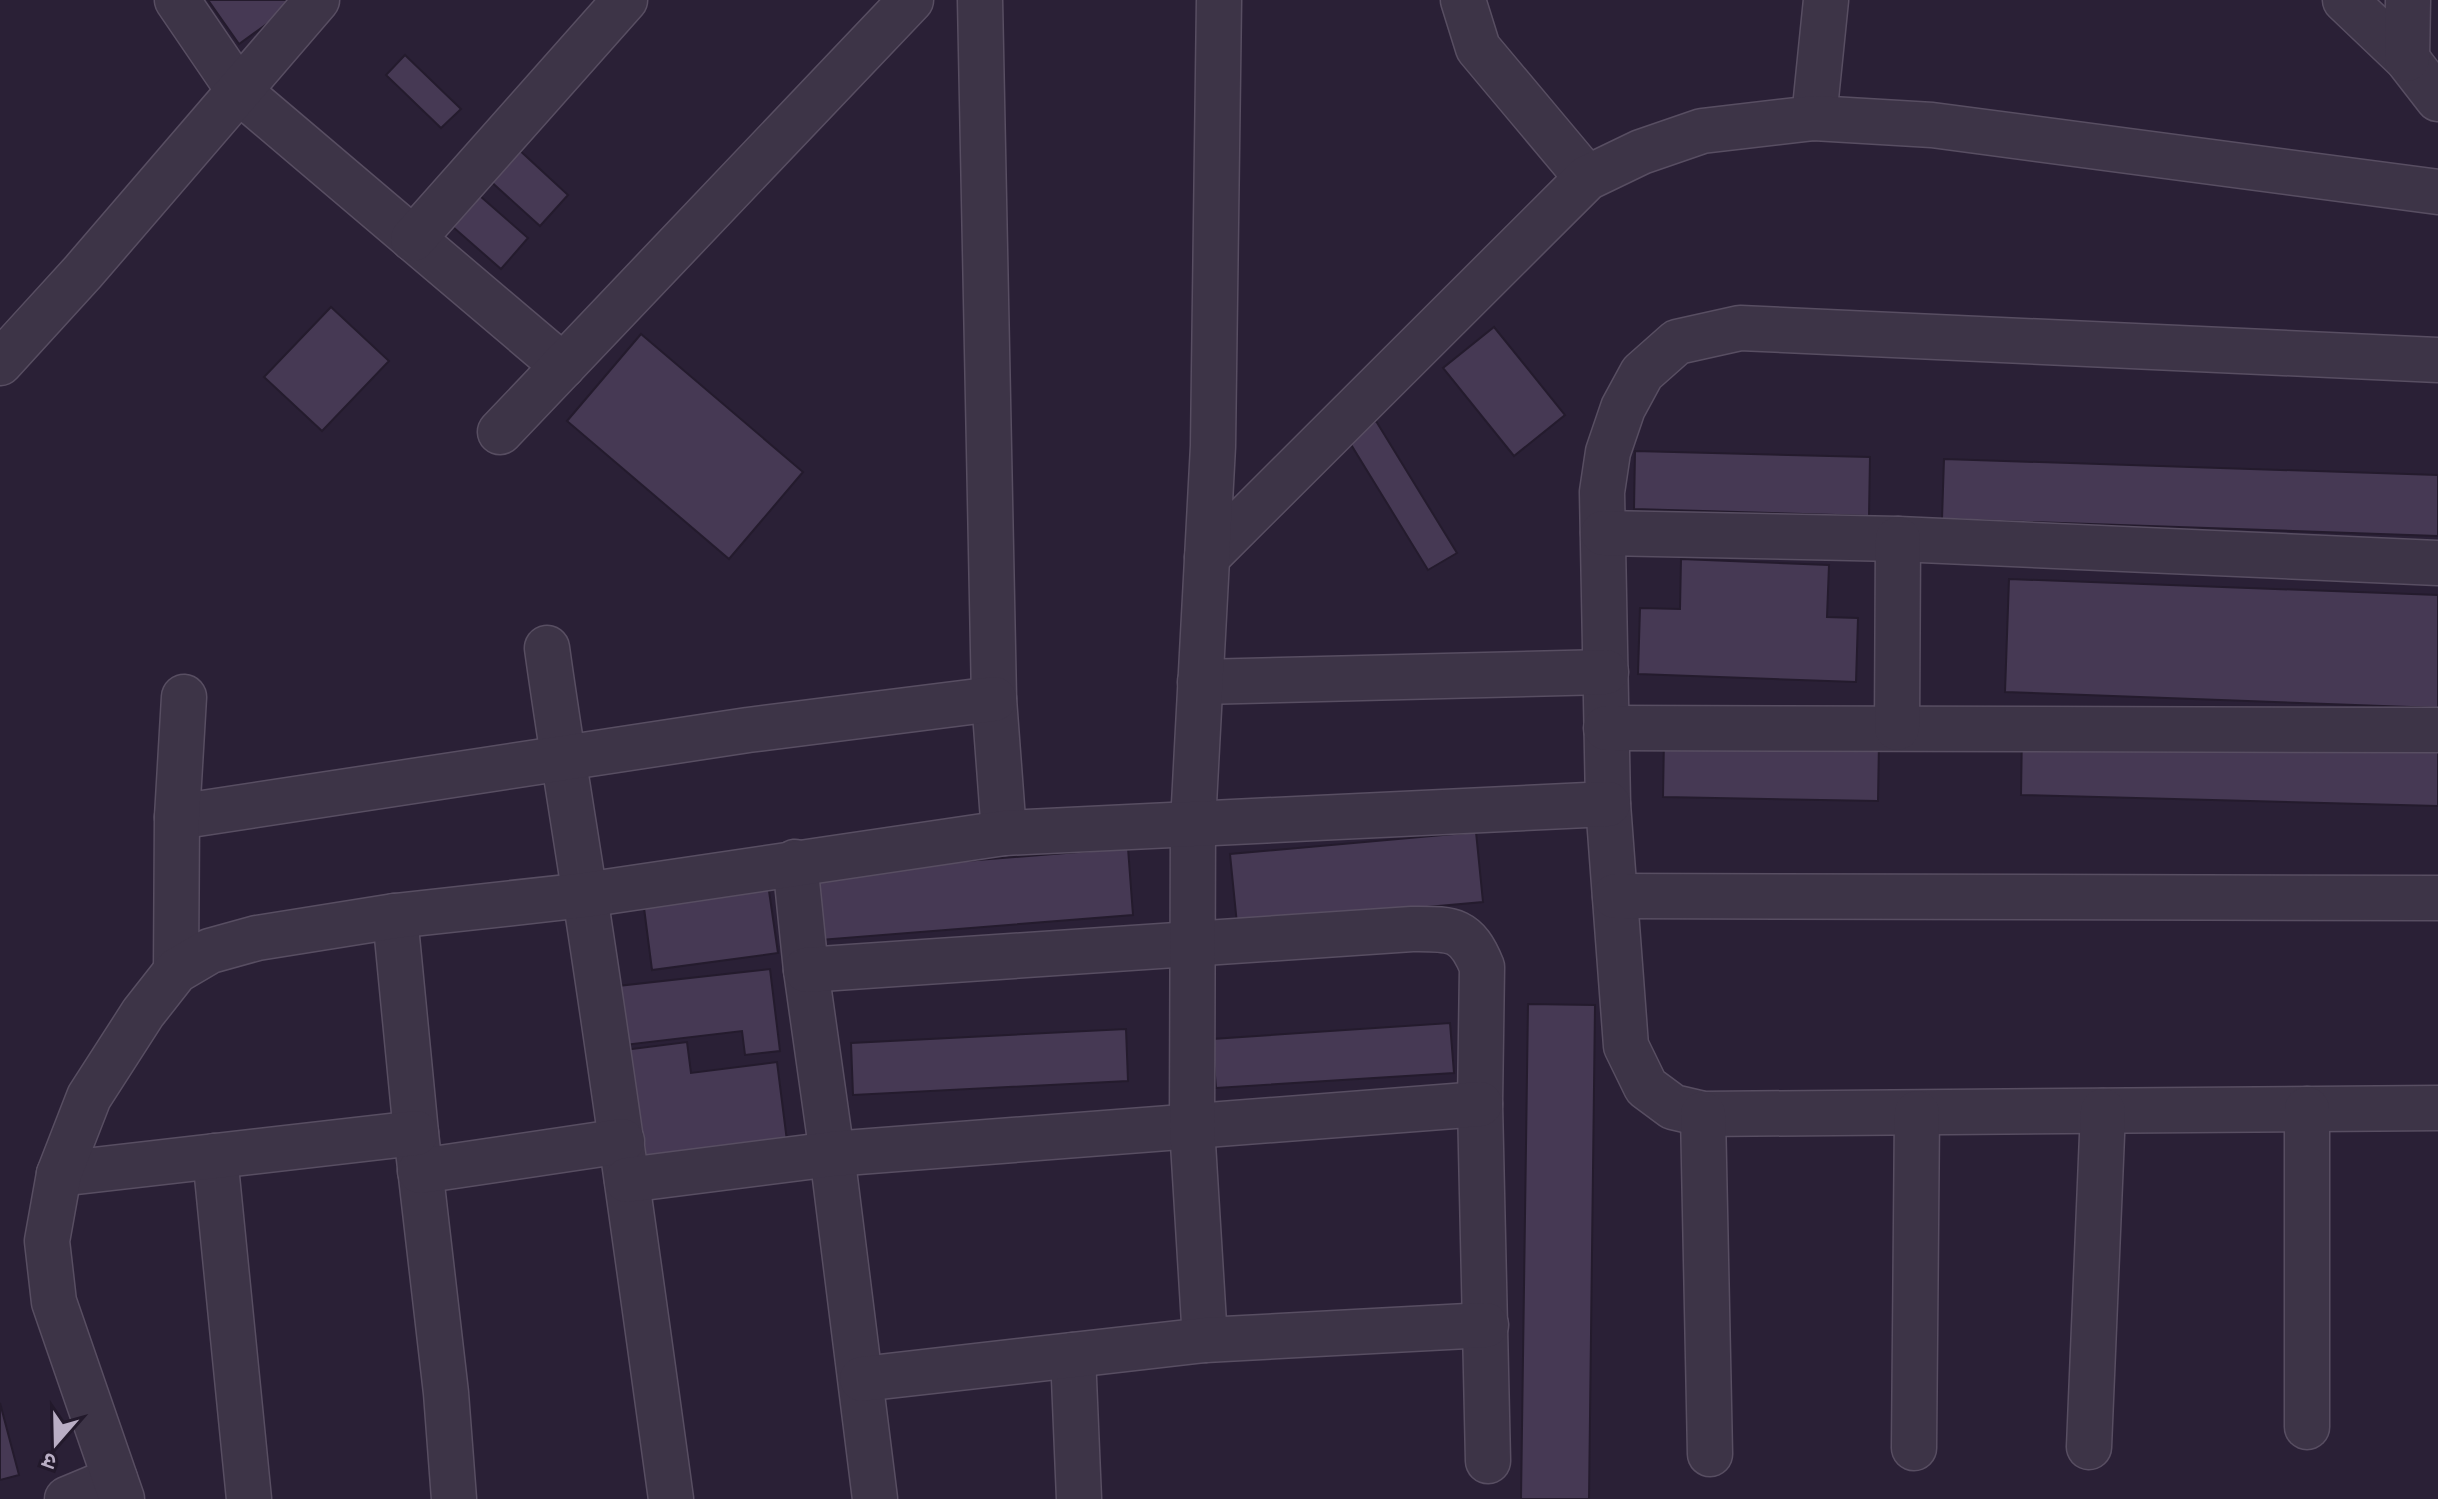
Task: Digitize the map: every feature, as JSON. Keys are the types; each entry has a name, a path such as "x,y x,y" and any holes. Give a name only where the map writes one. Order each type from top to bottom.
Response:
{"street":[{"path":"177,0 239,91 563,366"},
{"path":"0,363 83,272 317,0"},
{"path":"413,239 625,0"},
{"path":"500,432 911,0"},
{"path":"980,0 994,699 1004,833"},
{"path":"1205,1340 1192,1127 1193,823 1213,446 1219,0"},
{"path":"1463,0 1478,48 1587,178"},
{"path":"1814,118 1826,0"},
{"path":"2345,0 2407,59 2438,99"},
{"path":"2407,59 2408,0"},
{"path":"1207,557 1587,178 1641,152 1702,131 1814,118 1932,125 2438,192"},
{"path":"2438,360 1740,328 1677,342 1642,373 1623,408 1608,452 1602,492 1608,804 1626,1046 1646,1087 1673,1107 1703,1114 2438,1108"},
{"path":"1603,533 1898,539 2438,563"},
{"path":"1897,728 1898,539"},
{"path":"547,648 671,1499"},
{"path":"1200,682 1606,672"},
{"path":"176,971 177,817 184,697"},
{"path":"177,817 748,730 994,699"},
{"path":"1606,728 2438,730"},
{"path":"67,1499 118,1489 54,1302 47,1241 59,1174 89,1097 143,1013 176,971 210,951 257,938 395,916 585,895 1004,833 1608,804"},
{"path":"795,862 806,970 862,1379 875,1499"},
{"path":"1615,896 2438,898"},
{"path":"395,916 446,1393 454,1499"},
{"path":"806,970 1412,929 1450,929 1473,946 1482,967 1480,1104 1488,1461"},
{"path":"59,1174 215,1156 418,1152 624,1160 832,1154 1480,1104"},
{"path":"2307,1109 2307,1427"},
{"path":"2089,1447 2103,1111"},
{"path":"1914,1448 1917,1113"},
{"path":"1703,1114 1710,1454"},
{"path":"215,1156 249,1499"},
{"path":"862,1379 1205,1340 1486,1325"},
{"path":"1073,1355 1079,1499"}],"building":[{"path":"208,0 299,0 299,1 239,44"},
{"path":"405,55 461,109 441,128 386,75"},
{"path":"516,147 568,195 540,226 487,178"},
{"path":"480,196 528,238 501,269 453,227"},
{"path":"331,307 389,361 322,431 264,377"},
{"path":"1494,327 1565,415 1514,456 1443,368"},
{"path":"641,334 803,472 729,559 567,421"},
{"path":"1376,421 1457,553 1428,570 1347,438"},
{"path":"1635,451 1870,457 1869,516 1634,509"},
{"path":"1944,459 2438,475 2438,536 1942,519"},
{"path":"1681,559 1829,565 1827,617 1858,618 1856,682 1638,674 1640,608 1680,609"},
{"path":"2009,579 2438,595 2438,708 2005,692"},
{"path":"2022,730 2438,741 2438,806 2021,795"},
{"path":"1664,737 1879,741 1878,801 1663,797"},
{"path":"1476,832 1483,902 1237,924 1230,854"},
{"path":"1128,848 1133,915 820,940 814,873"},
{"path":"768,884 778,953 652,970 643,900"},
{"path":"770,969 780,1051 745,1055 742,1031 616,1046 609,987"},
{"path":"1528,1004 1595,1005 1589,1499 1521,1499"},
{"path":"1450,1023 1454,1073 1216,1088 1212,1039"},
{"path":"1126,1029 1128,1081 853,1095 851,1043"},
{"path":"687,1042 691,1073 777,1062 787,1141 630,1161 616,1051"},
{"path":"0,1403 19,1475 0,1480"}]}
